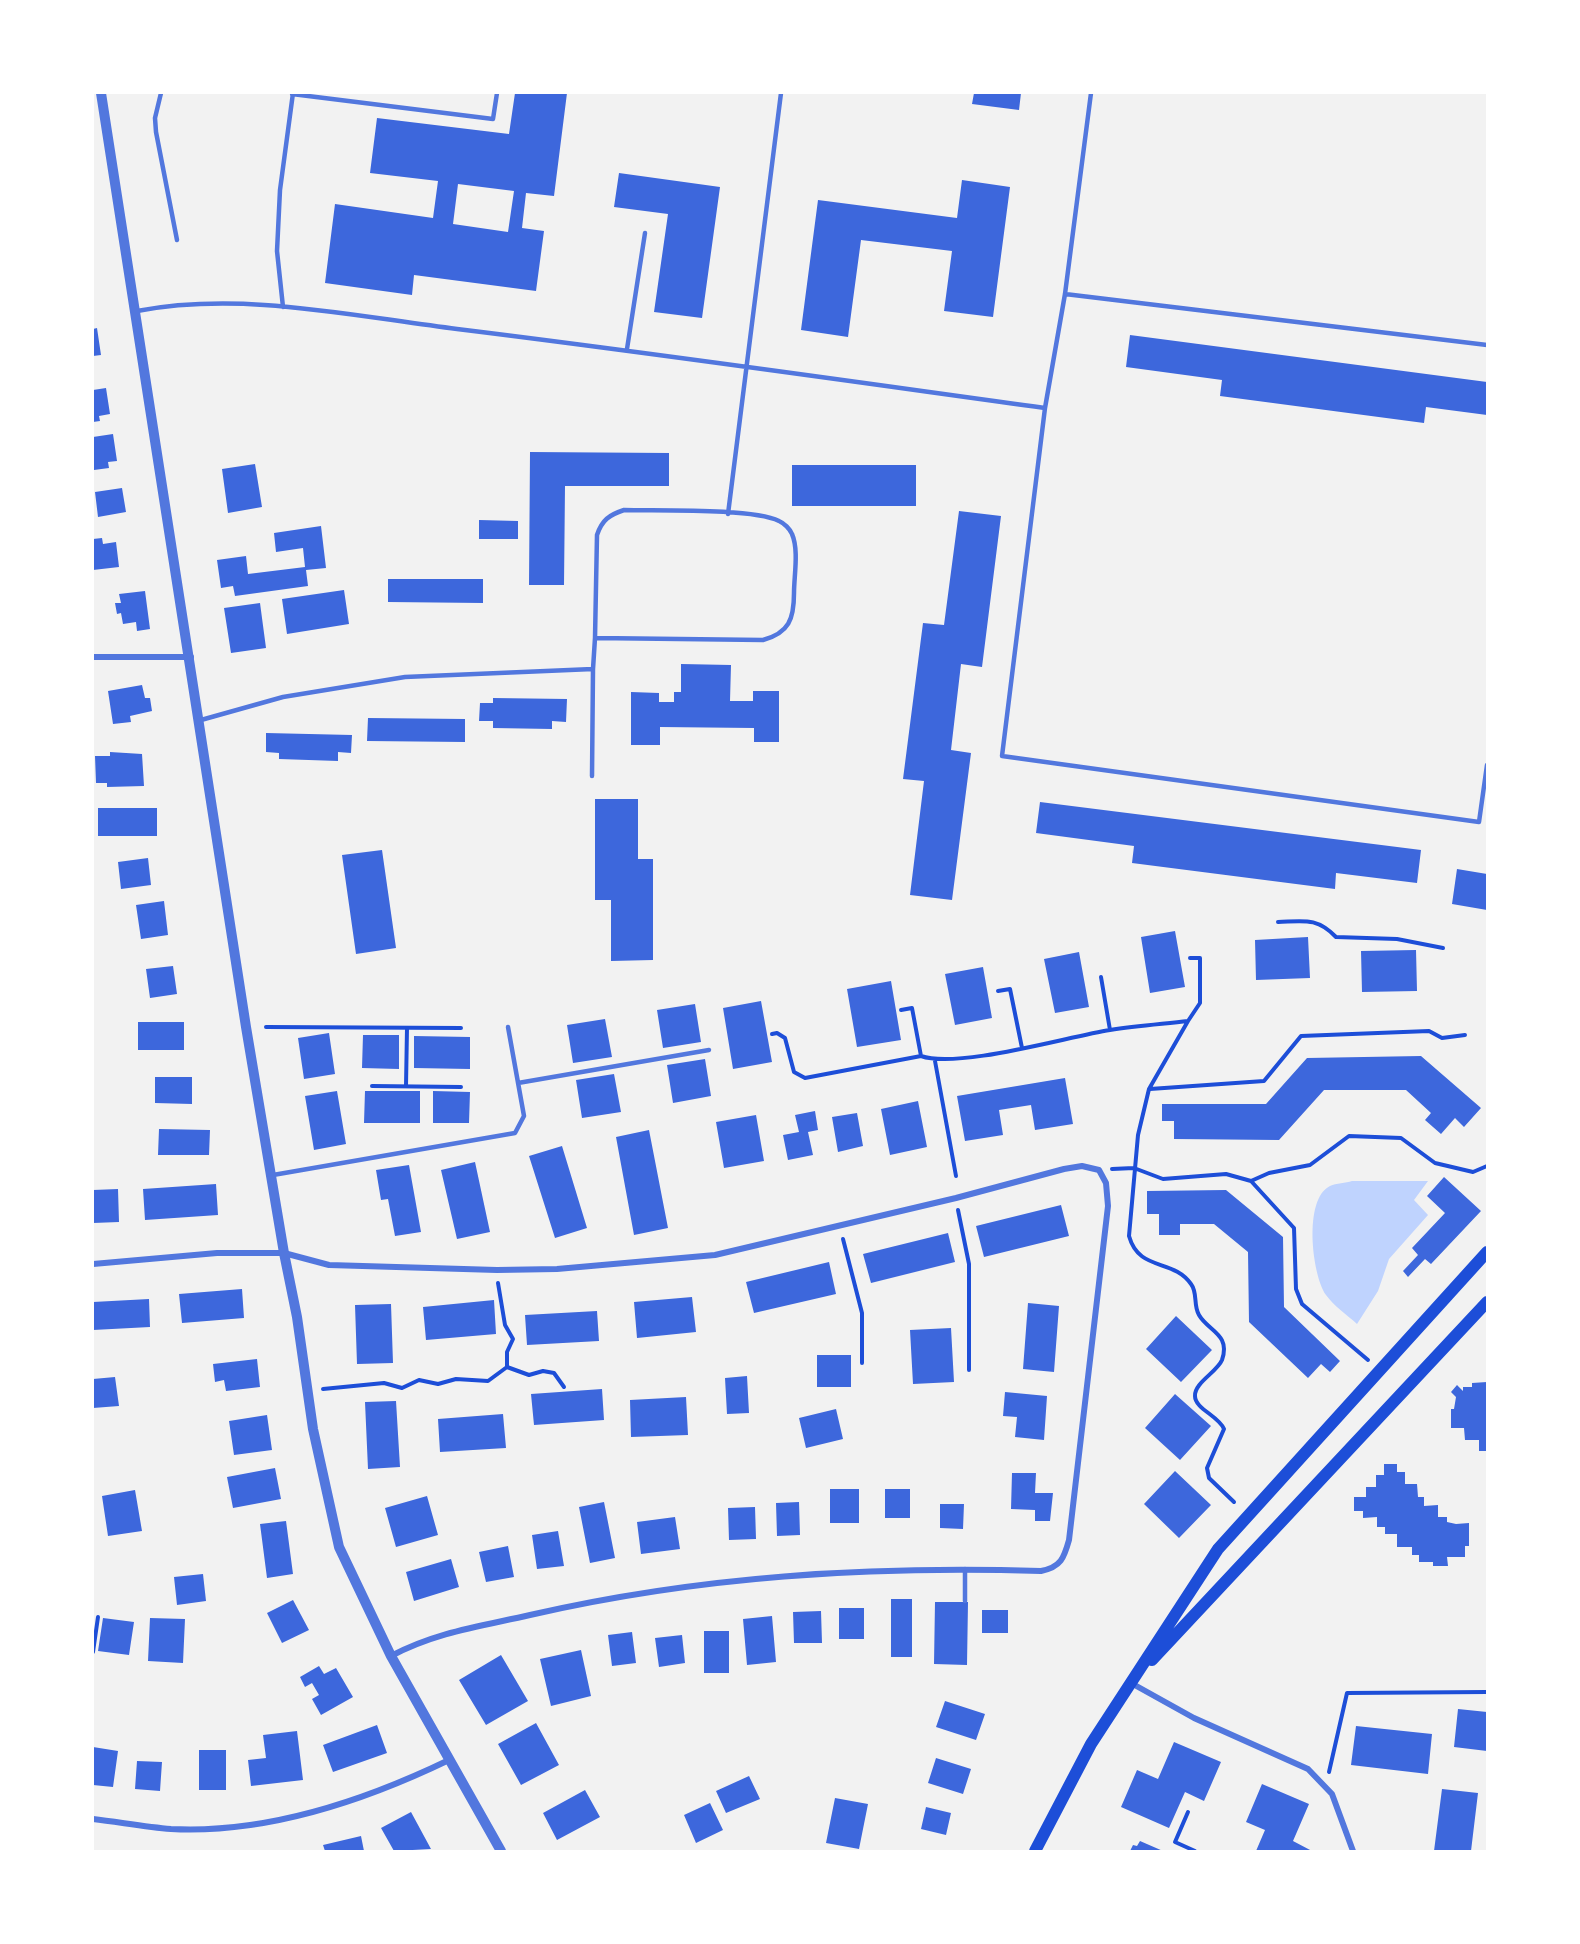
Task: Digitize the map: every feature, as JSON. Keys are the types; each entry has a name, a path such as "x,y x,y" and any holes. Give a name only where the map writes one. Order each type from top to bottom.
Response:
{"main road":[{"path":"1035,1851 1091,1744 1218,1549 1487,1252"},
{"path":"1131,1683 1487,1302"}],"street":[{"path":"102,93 201,720 246,1027 297,1317 318,1455 339,1548 391,1656 501,1851"},
{"path":"93,657 191,657"},
{"path":"93,1264 217,1254 284,1253 329,1265 497,1270 557,1269 715,1255 1082,1166 1099,1170 1106,1183 1108,1206 1069,1540 1060,1563 1053,1568 815,1573 725,1580 648,1592 446,1632 424,1639 391,1656"},
{"path":"1131,1683 1194,1718 1308,1770 1332,1794 1353,1851"},
{"path":"93,1819 172,1829 244,1825 318,1811 380,1791 449,1760"}],"lane":[{"path":"161,93 155,118 156,132 177,240"},
{"path":"283,307 277,241 280,190 292,94 493,119 496,93"},
{"path":"728,514 781,93"},
{"path":"1091,93 1065,294 1045,408 1002,756 1479,822 1487,765"},
{"path":"627,350 645,233"},
{"path":"1065,294 1487,345"},
{"path":"137,311 189,303 283,307 627,350 1045,408"},
{"path":"592,777 597,535 601,523 611,514 624,510 728,514 767,517 782,522 791,533 795,546 794,612 789,626 777,636 763,640 596,638"},
{"path":"201,720 284,697 384,680 593,669"},
{"path":"273,1175 515,1133 524,1116 508,1026"},
{"path":"518,1083 709,1050"},
{"path":"965,1569 965,1601"}],"path":[{"path":"1278,922 1313,921 1324,925 1336,937 1397,939 1443,948"},
{"path":"1190,958 1200,958 1200,1004 1149,1089 1138,1135 1129,1236 1132,1248 1141,1258 1175,1271 1192,1285 1200,1318 1215,1329 1221,1338 1224,1347 1219,1366 1196,1390 1195,1396 1197,1403 1221,1421 1224,1429 1207,1468 1209,1478 1234,1502"},
{"path":"1101,977 1110,1030"},
{"path":"998,991 1010,989 1022,1048"},
{"path":"901,1010 912,1008 921,1056"},
{"path":"772,1034 777,1033 786,1038 794,1072 805,1078 921,1056 935,1060 1022,1048 1110,1030 1188,1021"},
{"path":"266,1027 461,1028"},
{"path":"406,1086 407,1028"},
{"path":"1149,1089 1264,1081 1300,1036 1429,1031 1442,1038 1465,1035"},
{"path":"935,1060 956,1176"},
{"path":"372,1086 461,1087"},
{"path":"1251,1181 1269,1173 1311,1165 1349,1136 1401,1138 1435,1163 1473,1172 1487,1166"},
{"path":"1134,1168 1163,1179 1226,1174 1251,1181 1294,1228 1296,1289 1302,1304 1380,1371"},
{"path":"956,1198 969,1264 969,1370"},
{"path":"840,1226 862,1313 862,1363"},
{"path":"497,1270 501,1310 505,1325 513,1339 507,1352 507,1367"},
{"path":"307,1390 384,1383 402,1388 419,1380 438,1384 456,1379 488,1381 507,1367"},
{"path":"507,1367 529,1375 543,1371 554,1373 564,1387"},
{"path":"93,1652 98,1617"},
{"path":"1329,1772 1347,1693 1487,1692"},
{"path":"1188,1812 1175,1842 1194,1851"}],"water":[{"path":"1352,1181 1428,1181 1414,1200 1428,1215 1389,1259 1378,1291 1357,1324 1326,1295 1317,1271 1313,1238 1316,1206 1322,1194 1330,1186"}],"building":[{"path":"515,93 567,93 554,196 526,193 522,228 544,231 536,291 414,275 412,295 325,283 335,204 433,218 438,181 370,173 377,118 509,134","holes":["458,184 514,191 508,232 453,224"]},
{"path":"974,93 1021,93 1019,110 972,104"},
{"path":"619,173 720,187 702,318 654,312 668,214 614,207"},
{"path":"962,180 1010,187 993,317 944,311 952,251 861,240 848,337 801,330 818,200 957,218"},
{"path":"97,328 101,355 93,356 93,329"},
{"path":"1130,335 1487,382 1487,415 1426,407 1424,423 1220,396 1222,380 1126,367"},
{"path":"106,388 110,414 99,416 100,421 93,422 93,390"},
{"path":"113,434 117,461 108,462 109,468 94,470 93,437"},
{"path":"530,452 669,453 669,486 565,486 564,585 529,585"},
{"path":"255,464 262,507 228,513 222,469"},
{"path":"792,465 916,465 916,506 792,506"},
{"path":"122,488 126,512 98,517 95,492"},
{"path":"959,511 1001,516 982,667 961,664 951,750 971,753 952,900 910,895 924,781 903,779 923,623 944,625"},
{"path":"479,520 518,521 518,539 479,539"},
{"path":"321,526 326,568 306,570 308,586 235,596 233,586 221,588 217,560 246,556 248,574 305,567 303,548 276,552 274,533"},
{"path":"102,538 103,544 116,542 119,567 93,570 93,539"},
{"path":"388,579 483,579 483,603 388,602"},
{"path":"344,590 349,624 287,634 282,599"},
{"path":"145,591 150,629 137,631 136,622 123,624 121,613 117,614 115,603 121,603 119,594"},
{"path":"260,603 266,648 231,653 224,608"},
{"path":"681,664 731,665 730,701 753,701 753,691 779,691 779,742 754,742 754,728 660,727 660,745 631,745 631,692 659,693 659,702 674,702 674,692 681,692"},
{"path":"142,685 145,698 150,698 152,711 130,716 131,722 113,724 108,691"},
{"path":"493,698 567,699 566,722 552,721 552,729 493,728 493,721 479,721 480,703 493,703"},
{"path":"368,718 465,719 465,742 367,741"},
{"path":"266,733 352,735 351,753 338,752 338,761 279,759 279,753 266,752"},
{"path":"110,752 142,754 144,786 107,787 107,783 96,783 95,756 110,756"},
{"path":"595,799 638,799 638,859 653,859 653,960 611,961 611,900 595,900"},
{"path":"1040,802 1421,850 1417,883 1336,873 1335,889 1132,863 1134,846 1036,833"},
{"path":"98,808 157,808 157,836 98,836"},
{"path":"382,850 396,948 356,954 342,855"},
{"path":"148,858 151,885 121,889 118,862"},
{"path":"1457,869 1487,874 1487,910 1452,904"},
{"path":"164,901 168,935 141,939 136,905"},
{"path":"1175,931 1185,987 1150,993 1141,937"},
{"path":"1308,937 1310,978 1256,980 1255,940"},
{"path":"1416,950 1417,991 1362,992 1361,951"},
{"path":"1079,952 1089,1007 1055,1013 1044,959"},
{"path":"173,966 177,994 150,998 146,969"},
{"path":"983,967 992,1018 955,1025 945,974"},
{"path":"891,981 901,1040 857,1047 847,989"},
{"path":"761,1001 772,1062 733,1069 723,1008"},
{"path":"695,1004 701,1042 663,1048 657,1010"},
{"path":"605,1019 612,1057 573,1063 567,1025"},
{"path":"138,1022 184,1022 184,1050 138,1050"},
{"path":"329,1033 335,1074 304,1079 298,1038"},
{"path":"363,1035 399,1035 399,1069 362,1068"},
{"path":"414,1036 470,1037 470,1069 414,1068"},
{"path":"1421,1056 1481,1108 1464,1127 1455,1118 1441,1134 1425,1120 1431,1113 1406,1090 1324,1090 1279,1140 1174,1139 1174,1121 1162,1121 1162,1104 1266,1104 1307,1058"},
{"path":"705,1059 711,1096 673,1103 667,1065"},
{"path":"614,1074 621,1112 582,1118 576,1080"},
{"path":"155,1077 192,1077 192,1104 155,1103"},
{"path":"1065,1078 1073,1124 1035,1130 1031,1105 999,1110 1003,1135 965,1141 957,1096"},
{"path":"337,1091 346,1144 314,1150 305,1096"},
{"path":"365,1091 420,1091 420,1123 364,1123"},
{"path":"433,1091 470,1092 469,1123 433,1123"},
{"path":"918,1101 927,1147 890,1155 881,1109"},
{"path":"815,1111 818,1130 808,1132 813,1155 788,1160 783,1135 799,1132 795,1115"},
{"path":"857,1113 863,1146 838,1152 832,1117"},
{"path":"756,1115 764,1161 724,1168 716,1122"},
{"path":"159,1129 210,1130 209,1155 158,1155"},
{"path":"649,1130 668,1228 634,1235 616,1137"},
{"path":"562,1146 587,1228 555,1238 529,1156"},
{"path":"475,1162 490,1232 457,1239 441,1170"},
{"path":"409,1165 421,1232 395,1236 388,1199 381,1200 376,1170"},
{"path":"1444,1177 1481,1211 1431,1264 1425,1259 1408,1277 1403,1271 1418,1255 1412,1248 1445,1213 1427,1196"},
{"path":"216,1184 218,1215 145,1220 143,1189"},
{"path":"118,1189 119,1222 93,1223 93,1190"},
{"path":"1226,1190 1283,1237 1284,1307 1340,1361 1330,1372 1321,1364 1308,1378 1249,1322 1248,1252 1214,1224 1180,1224 1180,1235 1159,1235 1159,1214 1147,1214 1147,1191"},
{"path":"1061,1205 1069,1236 984,1257 976,1226"},
{"path":"948,1233 955,1262 871,1283 863,1254"},
{"path":"829,1262 836,1294 754,1313 746,1282"},
{"path":"242,1289 244,1318 182,1323 179,1294"},
{"path":"692,1297 696,1332 637,1338 634,1302"},
{"path":"149,1299 150,1327 93,1330 93,1302"},
{"path":"494,1300 496,1334 426,1340 423,1307"},
{"path":"1028,1303 1059,1306 1054,1372 1023,1369"},
{"path":"391,1304 393,1363 357,1364 355,1305"},
{"path":"597,1311 599,1341 527,1345 525,1315"},
{"path":"1176,1316 1212,1350 1181,1382 1146,1349"},
{"path":"951,1328 954,1382 913,1384 910,1330"},
{"path":"817,1355 851,1355 851,1387 817,1387"},
{"path":"257,1359 260,1387 226,1391 224,1380 215,1382 213,1364"},
{"path":"747,1376 749,1413 727,1414 725,1378"},
{"path":"115,1377 119,1406 93,1408 93,1379"},
{"path":"1487,1382 1487,1451 1479,1451 1479,1440 1465,1440 1464,1428 1451,1428 1451,1409 1454,1409 1456,1397 1451,1392 1457,1385 1463,1391 1463,1387 1472,1387 1472,1383"},
{"path":"602,1389 604,1420 534,1425 531,1394"},
{"path":"1005,1392 1047,1396 1044,1440 1015,1437 1017,1417 1003,1416"},
{"path":"1175,1394 1211,1426 1180,1460 1145,1428"},
{"path":"686,1397 688,1435 631,1437 630,1400"},
{"path":"396,1401 400,1467 368,1469 365,1402"},
{"path":"836,1409 843,1439 806,1448 799,1418"},
{"path":"503,1414 506,1448 440,1452 438,1419"},
{"path":"267,1415 272,1450 234,1455 229,1421"},
{"path":"1384,1464 1397,1464 1397,1472 1405,1472 1405,1484 1417,1484 1418,1497 1424,1497 1424,1506 1438,1505 1438,1517 1447,1517 1447,1522 1456,1524 1469,1523 1469,1546 1465,1546 1465,1557 1447,1557 1448,1566 1433,1566 1433,1562 1419,1562 1419,1555 1412,1555 1412,1547 1397,1547 1397,1534 1385,1534 1385,1527 1377,1527 1377,1517 1363,1518 1363,1511 1354,1511 1354,1497 1366,1497 1366,1487 1376,1487 1376,1475 1384,1475"},
{"path":"275,1468 281,1499 233,1508 227,1477"},
{"path":"1175,1471 1211,1505 1179,1538 1144,1504"},
{"path":"1012,1473 1036,1473 1035,1493 1053,1493 1050,1521 1035,1521 1035,1510 1011,1509"},
{"path":"830,1489 859,1489 859,1523 830,1523"},
{"path":"885,1489 910,1489 910,1518 885,1518"},
{"path":"135,1490 142,1531 108,1536 102,1496"},
{"path":"427,1496 438,1535 396,1547 385,1508"},
{"path":"604,1502 615,1558 590,1563 579,1507"},
{"path":"799,1502 800,1535 777,1536 776,1503"},
{"path":"940,1504 964,1504 963,1529 940,1528"},
{"path":"755,1507 756,1539 729,1540 728,1508"},
{"path":"675,1517 680,1549 641,1554 637,1522"},
{"path":"286,1521 293,1574 267,1578 260,1524"},
{"path":"558,1531 564,1566 537,1569 532,1535"},
{"path":"508,1546 514,1577 486,1582 479,1552"},
{"path":"451,1559 459,1587 414,1601 406,1572"},
{"path":"203,1574 206,1601 177,1605 174,1577"},
{"path":"891,1599 912,1599 912,1657 891,1657"},
{"path":"293,1600 309,1630 282,1643 267,1613"},
{"path":"935,1602 968,1602 967,1665 934,1664"},
{"path":"839,1608 864,1608 864,1639 839,1639"},
{"path":"982,1610 1008,1610 1008,1633 982,1633"},
{"path":"821,1611 822,1643 794,1643 793,1612"},
{"path":"772,1616 776,1662 747,1665 743,1619"},
{"path":"103,1618 134,1622 129,1655 98,1651"},
{"path":"150,1618 185,1619 183,1663 148,1661"},
{"path":"704,1631 729,1631 729,1673 704,1673"},
{"path":"632,1632 636,1663 612,1666 608,1635"},
{"path":"682,1635 685,1663 659,1667 655,1638"},
{"path":"581,1650 591,1696 551,1706 540,1659"},
{"path":"501,1655 528,1701 486,1725 459,1680"},
{"path":"319,1666 324,1674 336,1668 353,1697 321,1715 312,1699 319,1695 312,1683 305,1687 300,1677"},
{"path":"945,1701 985,1714 976,1740 936,1727"},
{"path":"1458,1709 1487,1712 1487,1751 1454,1747"},
{"path":"536,1723 559,1765 521,1785 498,1744"},
{"path":"377,1725 387,1753 333,1772 323,1745"},
{"path":"1356,1726 1432,1734 1428,1774 1351,1765"},
{"path":"297,1731 303,1780 251,1786 248,1760 266,1758 263,1735"},
{"path":"1174,1742 1221,1762 1204,1801 1185,1792 1169,1828 1121,1807 1137,1770 1158,1779"},
{"path":"93,1747 118,1751 113,1787 93,1785"},
{"path":"199,1750 226,1750 226,1790 199,1790"},
{"path":"936,1758 971,1769 963,1794 928,1783"},
{"path":"137,1761 162,1762 160,1791 135,1789"},
{"path":"749,1776 760,1799 726,1813 716,1791"},
{"path":"1262,1784 1309,1804 1293,1841 1312,1851 1256,1851 1265,1830 1246,1822"},
{"path":"1442,1789 1478,1793 1471,1851 1434,1851"},
{"path":"585,1790 600,1817 557,1840 543,1813"},
{"path":"835,1798 868,1804 859,1849 826,1843"},
{"path":"710,1803 723,1830 696,1843 684,1815"},
{"path":"926,1807 951,1813 946,1835 921,1829"},
{"path":"411,1812 431,1849 394,1851 381,1828"},
{"path":"361,1836 364,1851 325,1851 323,1845"},
{"path":"1140,1841 1163,1851 1130,1851 1133,1845 1137,1846"}]}
